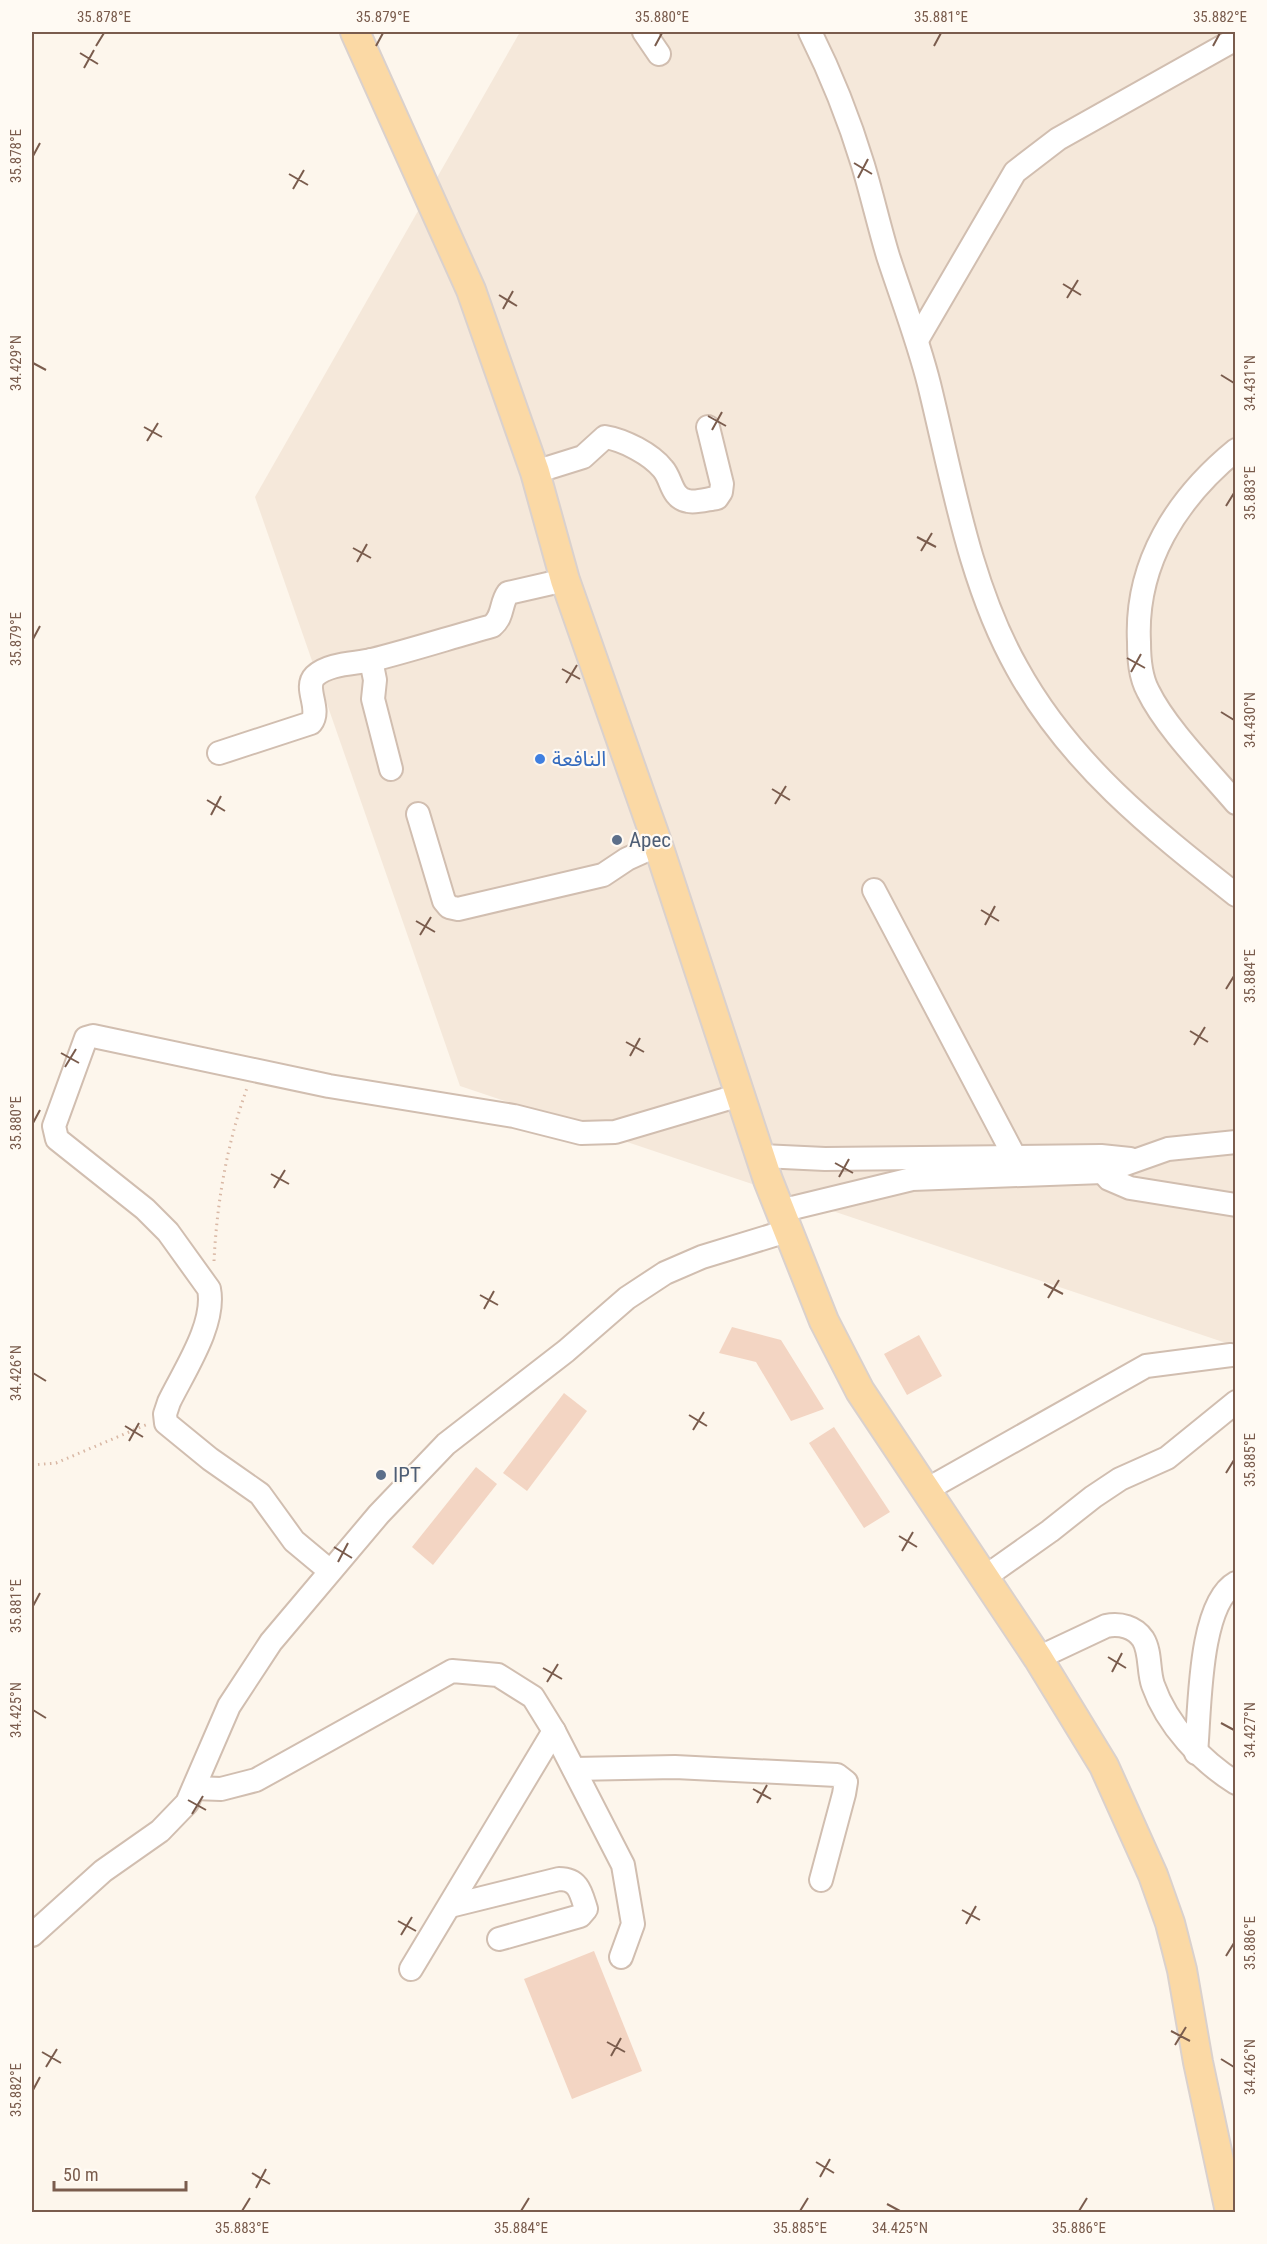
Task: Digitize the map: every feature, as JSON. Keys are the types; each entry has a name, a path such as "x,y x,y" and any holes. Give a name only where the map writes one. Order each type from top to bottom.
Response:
{"main road":[{"path":"355,32 464,272 535,471 566,580 658,845 760,1156 783,1221 824,1321 849,1372 1038,1658 1104,1766 1132,1825 1170,1923 1230,2212"}],"street":[{"path":"644,32 659,54"},
{"path":"810,32 824,62 863,165 888,255 917,340 966,534 999,634 1017,670 1059,732 1103,783 1159,835 1236,895"},
{"path":"917,340 1015,172 1058,139 1236,39"},
{"path":"535,471 583,457 605,437 614,438 657,462 665,471 678,497 688,501 717,498 722,484 708,428"},
{"path":"1236,450 1218,465 1181,508 1155,548 1145,576 1138,629 1142,674 1148,691 1161,713 1236,803"},
{"path":"219,753 311,723 316,712 311,685 314,677 325,669 371,660 492,626 498,621 502,600 508,593 566,580"},
{"path":"371,660 375,680 373,699 391,769"},
{"path":"418,814 444,901 449,907 458,909 603,875 627,859 658,845"},
{"path":"874,890 1019,1165"},
{"path":"330,1571 294,1541 260,1494 210,1459 166,1423 169,1402 208,1320 212,1300 209,1289 168,1232 145,1209 57,1139 54,1126 83,1044 89,1036 154,1047 329,1086 514,1116 596,1134 615,1132 740,1095"},
{"path":"760,1156 965,1166 1102,1164 1135,1160 1181,1147 1236,1142"},
{"path":"1102,1164 1109,1179 1130,1188 1236,1205"},
{"path":"32,1935 103,1871 160,1831 187,1803 218,1728 244,1679 284,1625 330,1571 417,1473 454,1437 566,1351 627,1298 665,1273 783,1221 912,1179 965,1166"},
{"path":"926,1490 1146,1366 1231,1355"},
{"path":"985,1577 1020,1554 1120,1479 1167,1458 1236,1402"},
{"path":"1196,1754 1205,1661 1213,1613 1226,1588 1236,1582"},
{"path":"1038,1658 1106,1626 1113,1624 1131,1628 1143,1640 1152,1684 1164,1707 1196,1754 1236,1783"},
{"path":"194,1788 221,1789 256,1780 452,1671 498,1675 533,1697 554,1731 623,1865 633,1924 621,1957"},
{"path":"411,1969 554,1731"},
{"path":"574,1769 675,1767 837,1774 846,1782 821,1881"},
{"path":"450,1906 559,1879 568,1879 579,1887 586,1909 580,1916 499,1939"}],"path":[{"path":"209,1289 224,1170 233,1126 253,1070"},
{"path":"32,1465 56,1463 144,1425 166,1419"}],"shaded area":[{"path":"520,32 1235,32 1235,1346 460,1086 255,497"}],"building":[{"path":"732,1327 781,1340 824,1409 791,1421 756,1362 719,1353"},
{"path":"919,1335 942,1376 907,1395 884,1354"},
{"path":"564,1393 587,1411 527,1491 503,1473"},
{"path":"834,1427 890,1512 864,1528 809,1443"},
{"path":"476,1467 497,1484 433,1565 412,1547"},
{"path":"594,1951 642,2071 572,2099 524,1979"}],"place":[{"name":"النافعة","path":"540,759"},
{"name":"Apec","path":"617,840"},
{"name":"IPT","path":"381,1475"}]}
